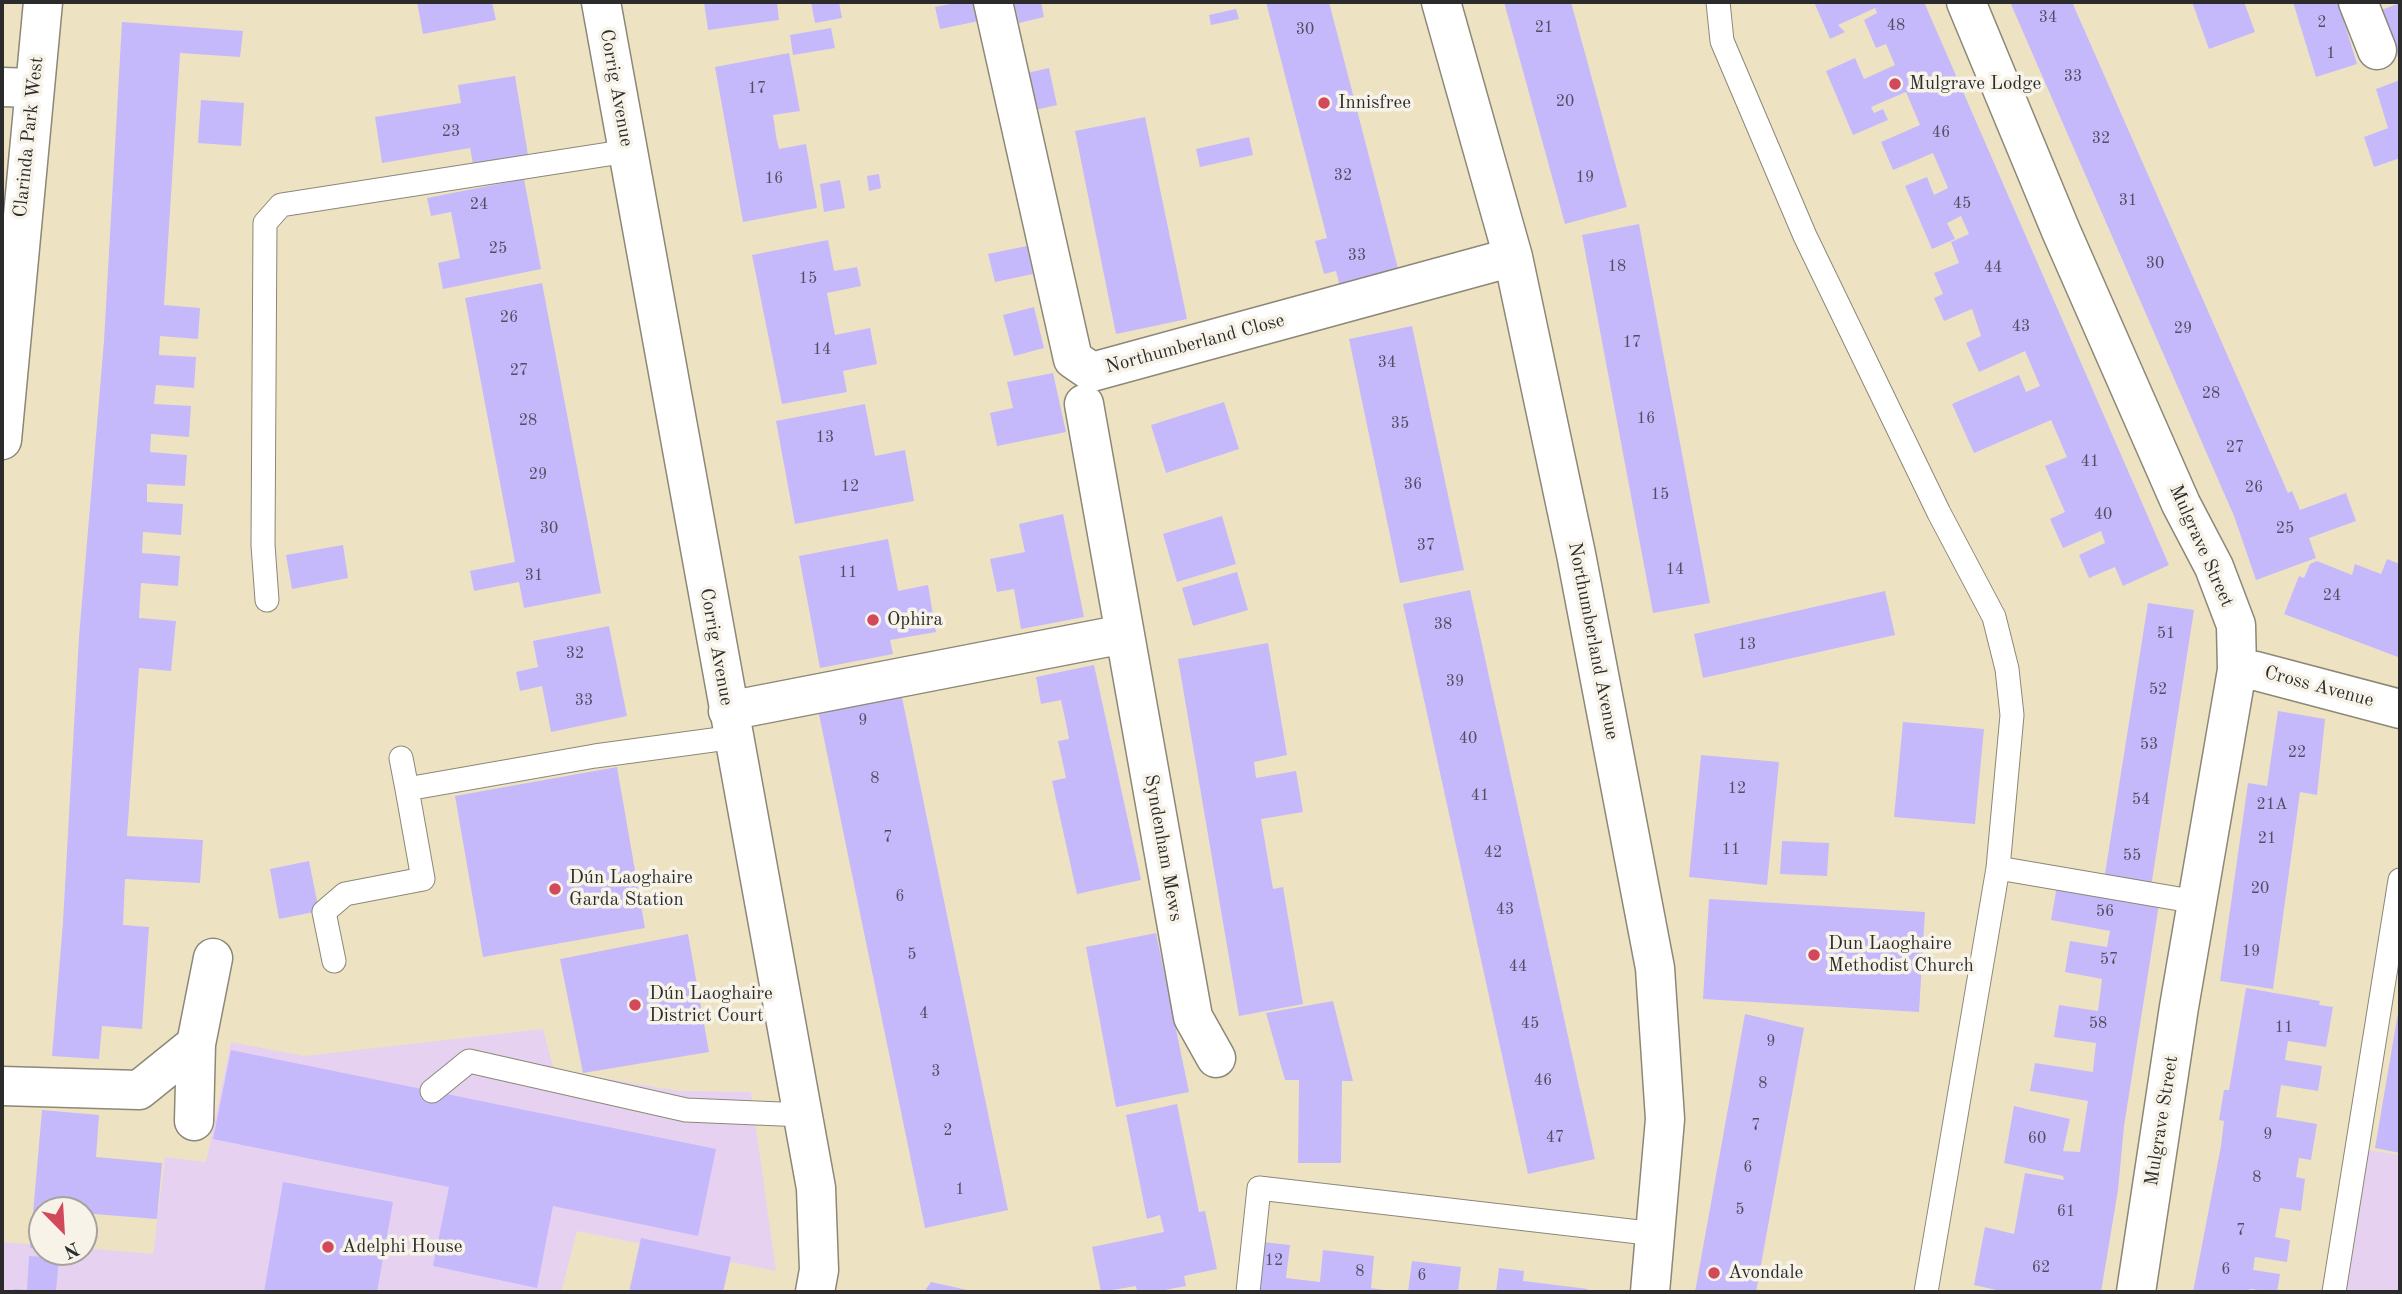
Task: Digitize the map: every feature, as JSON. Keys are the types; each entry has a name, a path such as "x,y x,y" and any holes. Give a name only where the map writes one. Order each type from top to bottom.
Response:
{"street":[{"name":"Clarinda Park West","path":"2,440 18,88 43,2"},
{"name":"Corrig Avenue","path":"601,2 804,1115 816,1188 819,1270 815,1292"},
{"name":"Northumberland Close","path":"993,2 1073,359 1092,372 1513,257"},
{"name":"Northumberland Avenue","path":"1441,2 1513,257 1576,554 1655,968 1665,1119 1650,1292"},
{"name":"Mulgrave Street","path":"1966,2 2066,244 2181,504 2214,567 2236,625 2236,670 2136,1292"},
{"path":"2363,3 2377,50"},
{"name":"Syndenham Mews","path":"1084,404 1193,1017 1216,1058"},
{"path":"731,724 1124,634"},
{"name":"Cross Avenue","path":"2236,670 2256,671 2400,709"},
{"path":"194,1121 196,1044 213,958"},
{"path":"2,1086 139,1090 196,1044"}],"lane":[{"path":"1718,2 1721,41 1805,236 1939,513 1994,617 2007,669 2012,715 1997,868 1926,1292"},
{"path":"267,600 262,545 265,223 281,205 628,151"},
{"path":"407,789 595,755 731,724"},
{"path":"334,961 324,912 345,894 423,879 401,758"},
{"path":"1997,868 2197,902"},
{"path":"2334,1292 2400,880"},
{"path":"432,1091 469,1061 686,1110 804,1115"},
{"path":"1248,1292 1259,1188 1656,1234"}],"shaded area":[{"path":"543,1029 554,1070 679,1091 751,1092 776,1271 577,1231 561,1292 2,1292 2,1242 28,1244 28,1266 98,1266 98,1249 153,1254 165,1157 206,1162 231,1042 304,1056"},
{"path":"2368,1150 2400,1155 2400,1292 2344,1292"}],"building":[{"path":"417,2 492,2 496,20 423,34"},
{"path":"704,2 777,2 779,20 708,30"},
{"path":"811,2 839,2 842,18 815,23"},
{"path":"975,2 979,21 940,29 935,7"},
{"path":"1014,2 1041,2 1044,17 1019,23"},
{"path":"1266,2 1329,2 1401,280 1342,295 1336,271 1324,274 1315,241 1327,238"},
{"path":"1504,2 1571,2 1627,207 1565,224"},
{"path":"1814,2 1924,2 2169,565 2123,586 2115,567 2089,578 2079,555 2105,543 2101,531 2063,548 2050,519 2065,512 2045,466 2067,457 2051,420 1974,453 1952,404 2019,375 2026,392 2040,386 2025,351 1979,372 1966,343 1981,336 1972,309 1944,321 1934,298 1943,294 1934,273 1959,263 1951,242 1969,234 1961,216 1947,223 1955,239 1932,249 1905,186 1927,177 1934,195 1948,188 1933,153 1893,170 1881,142 1920,125 1906,92 1871,107 1874,113 1883,109 1888,120 1853,135 1826,71 1855,58 1864,79 1895,65 1886,44 1876,48 1864,20 1877,13 1875,8 1838,25 1845,32 1830,39"},
{"path":"2010,2 2072,2 2288,493 2292,491 2300,510 2346,493 2356,521 2309,538 2316,558 2256,580 2234,516"},
{"path":"2192,2 2244,2 2255,32 2209,49"},
{"path":"2293,2 2338,2 2357,64 2316,77"},
{"path":"2400,3 2400,63 2381,10"},
{"path":"1236,9 1239,19 1211,25 1209,15"},
{"path":"122,22 243,31 240,57 180,53 164,305 200,308 198,339 160,336 159,355 196,357 194,388 156,385 154,404 191,406 189,437 151,434 150,452 187,455 185,486 147,484 147,502 183,504 181,535 143,532 142,553 180,556 178,586 141,583 139,618 176,621 171,671 139,668 127,836 203,840 200,883 125,879 123,925 149,927 142,1029 102,1026 99,1059 52,1056 63,922 79,637 104,341"},
{"path":"831,28 835,48 793,55 790,35"},
{"path":"789,53 800,111 773,115 776,136 779,149 806,144 817,208 743,222 715,67"},
{"path":"1049,68 1057,105 1035,110 1027,73"},
{"path":"515,76 528,155 473,164 470,148 382,163 375,117 461,103 458,85"},
{"path":"2400,80 2400,158 2374,167 2364,137 2388,128 2376,89"},
{"path":"201,100 244,103 241,146 198,143"},
{"path":"1145,117 1187,319 1116,334 1075,131"},
{"path":"1249,137 1253,155 1200,167 1196,149"},
{"path":"879,174 881,188 869,191 867,176"},
{"path":"524,179 541,269 443,289 438,263 460,258 451,212 431,216 427,198"},
{"path":"840,180 845,208 824,212 820,184"},
{"path":"1639,224 1710,603 1653,613 1582,235"},
{"path":"828,240 834,271 857,267 861,286 827,293 835,335 870,328 877,364 843,371 847,392 782,404 752,255"},
{"path":"1027,246 1033,274 995,282 988,254"},
{"path":"542,283 601,593 524,608 519,582 474,591 470,571 515,562 465,298"},
{"path":"1034,307 1044,348 1014,356 1003,315"},
{"path":"1412,326 1464,570 1400,583 1349,339"},
{"path":"1053,373 1066,432 997,446 990,413 1013,408 1007,382"},
{"path":"1224,402 1239,449 1166,473 1151,425"},
{"path":"865,404 875,456 905,450 914,501 795,524 776,421"},
{"path":"1063,514 1084,617 1021,629 1014,589 997,592 990,559 1025,552 1019,524"},
{"path":"1222,516 1236,564 1177,582 1163,534"},
{"path":"888,539 898,591 928,585 936,632 890,640 893,654 820,668 799,556"},
{"path":"343,545 348,578 292,589 286,555"},
{"path":"2387,559 2400,564 2398,657 2284,614 2299,576 2304,578 2310,564 2317,561 2352,575 2355,564 2381,574"},
{"path":"1237,572 1248,610 1193,626 1182,588"},
{"path":"1470,590 1595,1159 1528,1174 1403,604"},
{"path":"1885,591 1895,635 1703,678 1694,634"},
{"path":"2148,603 2194,610 2151,887 2104,880"},
{"path":"609,626 627,716 551,732 542,686 520,691 516,672 538,667 533,641"},
{"path":"1268,643 1287,755 1254,762 1256,778 1296,771 1303,812 1261,819 1273,889 1283,887 1303,1004 1239,1016 1178,659"},
{"path":"1094,665 1141,880 1077,894 1052,781 1066,778 1058,741 1069,739 1067,728 1061,700 1041,704 1036,677"},
{"path":"899,683 1008,1210 925,1228 816,700"},
{"path":"2278,711 2325,719 2317,795 2300,792 2273,989 2220,981 2248,783 2267,786"},
{"path":"1903,722 1984,729 1975,824 1894,817"},
{"path":"1701,755 1779,762 1767,885 1689,877"},
{"name":"Dún Laoghaire Garda Station","path":"617,767 645,928 483,957 455,796"},
{"path":"1782,841 1829,843 1827,876 1780,874"},
{"path":"309,861 319,911 279,919 270,869"},
{"path":"2057,886 2159,904 2101,1292 2005,1292 1974,1285 1985,1227 2014,1234 2025,1173 2064,1180 2063,1176 2004,1163 2014,1106 2070,1119 2063,1151 2080,1152 2088,1101 2030,1091 2035,1063 2093,1072 2096,1043 2054,1037 2059,1005 2098,1011 2102,979 2065,972 2070,941 2107,947 2110,931 2051,920"},
{"name":"Dun Laoghaire Methodist Church","path":"1709,899 1925,912 1919,1012 1703,999"},
{"path":"1156,933 1189,1092 1116,1107 1086,947"},
{"name":"Dún Laoghaire District Court","path":"688,934 709,1052 583,1073 560,959"},
{"path":"2246,988 2320,1001 2319,1005 2333,1007 2326,1047 2288,1041 2285,1060 2322,1066 2318,1091 2281,1085 2276,1117 2317,1124 2311,1160 2299,1158 2296,1177 2305,1179 2301,1211 2280,1208 2275,1237 2290,1240 2287,1262 2255,1257 2253,1270 2280,1274 2277,1292 2250,1289 2249,1292 2193,1292 2221,1146 2224,1121 2219,1120 2224,1090 2229,1090"},
{"path":"1333,1001 1353,1081 1342,1081 1341,1163 1298,1163 1299,1080 1285,1080 1266,1013"},
{"path":"2400,1007 2400,1153 2375,1148"},
{"path":"1745,1014 1804,1028 1756,1292 1695,1292"},
{"path":"231,1050 716,1149 698,1236 553,1206 537,1288 433,1266 449,1187 213,1139"},
{"path":"1177,1104 1199,1212 1205,1211 1217,1269 1184,1276 1186,1286 1154,1292 1137,1292 1136,1286 1101,1292 1092,1247 1164,1232 1160,1215 1147,1219 1126,1115"},
{"path":"42,1110 99,1115 96,1157 162,1163 157,1219 98,1214 98,1196 35,1196"},
{"name":"Adelphi House","path":"283,1182 393,1202 377,1292 264,1292"},
{"path":"641,1238 731,1257 723,1292 629,1292"},
{"path":"1262,1242 1290,1245 1286,1278 1320,1282 1323,1250 1374,1256 1371,1288 1397,1292 1256,1292"},
{"path":"1412,1261 1461,1267 1458,1292 1408,1292"},
{"path":"28,1266 58,1266 56,1292 14,1292 14,1289 27,1290"},
{"path":"1499,1268 1524,1271 1523,1281 1588,1289 1587,1292 1496,1292"},
{"path":"931,1282 972,1291 972,1292 924,1292"}],"place":[{"name":"Mulgrave Lodge","path":"1895,84"},
{"name":"Innisfree","path":"1324,103"},
{"name":"Ophira","path":"873,620"},
{"name":"Dún Laoghaire Garda Station","path":"555,889"},
{"name":"Dun Laoghaire Methodist Church","path":"1814,955"},
{"name":"Dún Laoghaire District Court","path":"635,1005"},
{"name":"Adelphi House","path":"328,1247"},
{"name":"Avondale","path":"1714,1273"}]}
